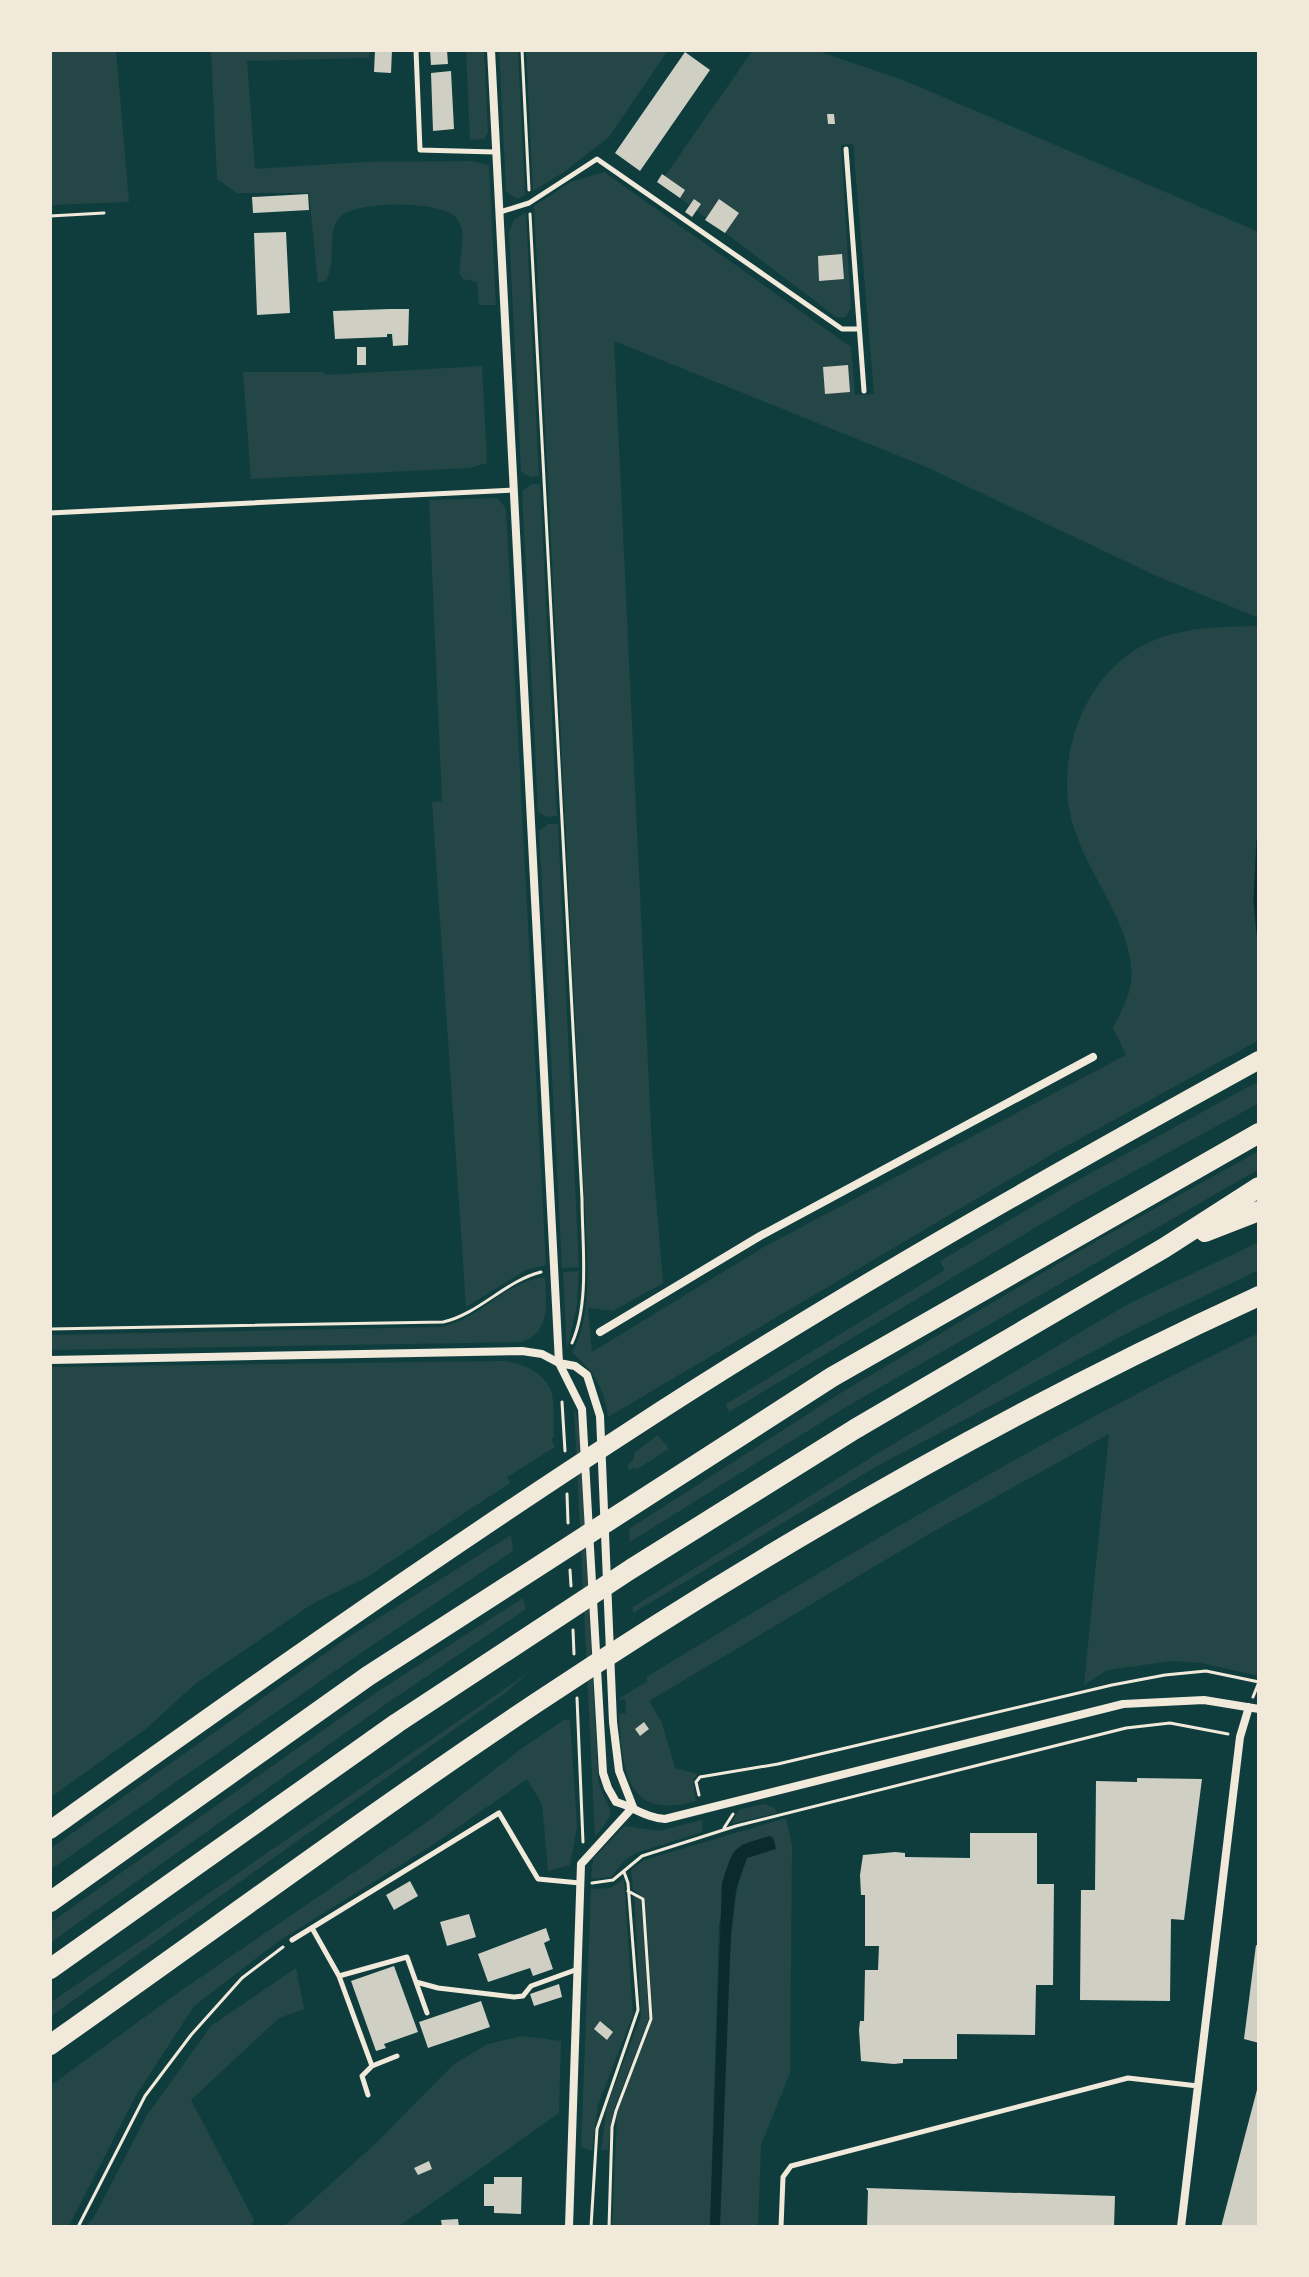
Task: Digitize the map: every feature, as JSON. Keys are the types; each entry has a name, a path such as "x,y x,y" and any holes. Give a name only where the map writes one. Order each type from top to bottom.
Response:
{"highway":[{"path":"50,1830 338,1624 625,1434 815,1314 1062,1169 1259,1060"},
{"path":"50,1902 368,1676 832,1377 1259,1133"},
{"path":"50,1969 397,1723 631,1569 855,1429 1164,1248 1259,1187"},
{"path":"1164,1248 1259,1211"},
{"path":"50,2045 534,1705 636,1639 883,1489 1145,1348 1259,1296"}],"street":[{"path":"491,50 559,1363 582,1409 603,1773 608,1788 616,1802 652,1818 665,1819 1123,1704 1204,1700 1259,1709"},
{"path":"600,1332 760,1236 1093,1057"},
{"path":"50,1360 522,1351 542,1354 559,1363 575,1366 587,1375 600,1416 613,1722 619,1771 633,1807"},
{"path":"1181,2227 1240,1737 1249,1707"},
{"path":"569,2227 581,1864 633,1807"}],"lane":[{"path":"416,50 420,150 496,152"},
{"path":"846,149 864,391"},
{"path":"499,212 529,203 597,159 842,329 859,329"},
{"path":"50,513 513,490"},
{"path":"292,1940 499,1813 538,1879 581,1883"},
{"path":"312,1928 339,1976 372,2066"},
{"path":"339,1976 407,1957 427,2013"},
{"path":"416,1982 438,1988 514,1997 523,1996 531,1986 578,1969"},
{"path":"368,2095 362,2076 372,2066 397,2056"},
{"path":"781,2227 783,2177 791,2166 1128,2078 1198,2086"}],"path":[{"path":"522,50 582,1199 583,1288 580,1316 575,1338 559,1363"},
{"path":"50,216 104,213"},
{"path":"50,1329 443,1322 461,1316 524,1278 554,1270"},
{"path":"703,1809 696,1782 700,1777 778,1764 1165,1675 1206,1671 1259,1682"},
{"path":"581,1883 606,1882 619,1877 642,1856 708,1835 1126,1728 1170,1723 1240,1737"},
{"path":"591,2227 597,2129 638,2010 624,1872"},
{"path":"609,2227 612,2127 651,2019 643,1899 628,1891"},
{"path":"78,2227 145,2096 191,2035 242,1978 292,1940"}],"shaded area":[{"path":"50,50 116,50 129,202 50,205"},
{"path":"211,50 370,50 369,58 247,61 255,169 363,162 471,161 489,165 496,305 479,305 477,282 463,279 460,274 461,226 450,213 436,208 382,205 364,207 341,216 332,237 331,263 326,281 318,283 309,193 237,193 217,179"},
{"path":"466,50 484,50 488,132 484,139 470,140"},
{"path":"499,50 518,50 525,195 517,199 506,191"},
{"path":"526,50 668,50 609,137 564,172 533,191"},
{"path":"753,50 815,50 903,80 1259,232 1259,618 1159,577 924,466 614,341 652,1150 663,1283 613,1311 588,1308 592,1352 764,1247 1126,1055 1113,1028 1130,989 1131,964 1120,925 1075,831 1068,804 1067,775 1071,747 1093,693 1110,671 1132,652 1157,639 1195,629 1259,626 1259,1040 1054,1153 608,1417 597,1382 572,1353 583,1323 588,1269 534,206 571,182 604,172 851,347 855,395 874,394 853,144 841,145 851,308 845,317 836,317 660,183"},
{"path":"526,212 539,476 531,477 521,472 509,232 514,220"},
{"path":"482,366 487,463 469,468 251,479 243,372 323,372 325,375"},
{"path":"532,484 540,484 557,816 548,817 538,812 522,491"},
{"path":"497,498 506,508 546,1265 526,1270 466,1307 432,802 442,801 429,500"},
{"path":"548,824 558,824 579,1267 562,1268 539,831"},
{"path":"1259,1081 1259,1103 1078,1202 729,1412 726,1404 945,1270 940,1261 1069,1185"},
{"path":"1259,1151 1259,1169 846,1407 630,1542 629,1529 839,1394 1098,1240"},
{"path":"1259,1242 1259,1270 1141,1326 879,1465 633,1613 633,1607 875,1455 1128,1304"},
{"path":"579,1271 577,1305 567,1350 563,1272"},
{"path":"545,1277 546,1306 542,1324 531,1337 521,1342 50,1350 50,1335 440,1327 467,1317 517,1286"},
{"path":"1259,1333 1259,1676 1201,1663 1172,1661 1107,1670 1084,1685 1109,1434 929,1534 649,1701 662,1723 675,1768 697,1774 693,1780 696,1801 654,1804 641,1796 632,1785 626,1770 620,1734 619,1714 626,1713 626,1700 618,1699 648,1681 646,1677 1025,1454"},
{"path":"504,1361 532,1370 548,1385 553,1402 554,1437 551,1439 555,1447 507,1477 510,1483 367,1577 312,1604 195,1684 147,1728 50,1798 50,1367"},
{"path":"574,1407 580,1429 598,1778 610,1812 595,1836"},
{"path":"658,1435 669,1449 637,1469 628,1470 634,1453"},
{"path":"511,1535 513,1551 50,1870 50,1849 347,1638"},
{"path":"523,1598 526,1609 386,1704 50,1943 50,1923 377,1692"},
{"path":"529,1672 504,1694 50,2017 50,2003"},
{"path":"564,1720 570,1720 577,1827 570,1865 548,1871 542,1804 527,1779 434,1844 279,1941 194,2006 135,2097 69,2226 50,2227 50,2086 182,1990 423,1825 521,1749"},
{"path":"764,1804 775,1808 777,1813 731,1824 739,1810"},
{"path":"786,1818 792,1845 790,2073 761,2145 758,2227 720,2227 723,2093 729,1972 739,1879 747,1858 761,1851 776,1849 770,1836 741,1845 719,1924 710,2227 612,2227 617,2114 653,2018 645,1899 633,1889 631,1870 644,1860"},
{"path":"702,1820 702,1832 636,1853 626,1859 611,1877 591,1879 593,1859 624,1826 659,1831"},
{"path":"770,1836 776,1849 747,1858 736,1889 731,1931 720,2227 710,2227 722,1883 736,1850"},
{"path":"624,1879 633,2015 598,2105 592,2151 581,2147 591,1889 610,1888"},
{"path":"634,1894 641,1900 649,2018 614,2109 608,2150 601,2150 607,2106 641,2016"},
{"path":"296,1968 304,2009 279,2018 191,2100 254,2220 251,2227 85,2227 93,2219 147,2115 211,2026"},
{"path":"522,2036 561,2041 559,2113 398,2227 283,2227 375,2144 454,2064 488,2044"}],"building":[{"path":"375,50 392,50 391,73 374,72"},
{"path":"430,50 447,50 448,64 431,65"},
{"path":"685,52 710,70 640,171 615,153"},
{"path":"451,71 454,129 433,131 431,73"},
{"path":"827,114 834,114 835,124 828,124"},
{"path":"662,174 685,190 680,198 657,182"},
{"path":"308,194 309,210 253,213 252,197"},
{"path":"694,199 701,204 692,217 685,212"},
{"path":"719,199 739,213 725,233 705,220"},
{"path":"286,232 290,313 257,315 254,233"},
{"path":"842,254 844,279 819,281 818,256"},
{"path":"409,309 408,345 393,346 392,334 387,334 387,337 335,339 333,311"},
{"path":"357,347 366,347 366,365 357,365"},
{"path":"848,365 850,392 825,394 823,367"},
{"path":"644,1722 649,1729 640,1736 635,1729"},
{"path":"1137,1778 1202,1779 1184,1920 1171,1919 1170,2001 1080,2000 1081,1890 1095,1890 1096,1781 1137,1782"},
{"path":"970,1833 1037,1833 1037,1884 1054,1884 1053,1985 1036,1985 1035,2035 957,2034 957,2059 903,2059 903,2063 894,2064 861,2061 859,2030 860,2021 864,2021 865,1970 878,1970 879,1946 865,1946 865,1895 861,1895 860,1875 863,1855 895,1852 905,1853 905,1857 970,1858"},
{"path":"410,1881 418,1896 394,1910 386,1895"},
{"path":"469,1914 476,1937 447,1946 440,1922"},
{"path":"546,1928 550,1940 544,1943 553,1969 533,1976 530,1968 488,1982 478,1954"},
{"path":"1256,1945 1259,1946 1259,2043 1244,2039"},
{"path":"394,1966 418,2032 384,2044 386,2048 376,2051 351,1981"},
{"path":"559,1984 562,1997 534,2006 530,1994"},
{"path":"481,2001 490,2027 428,2048 419,2022"},
{"path":"600,2021 613,2032 607,2040 594,2029"},
{"path":"1258,2086 1259,2227 1221,2227"},
{"path":"429,2161 432,2169 418,2175 414,2168"},
{"path":"494,2177 522,2177 521,2214 494,2213 494,2206 484,2206 484,2184 494,2184"},
{"path":"866,2188 1115,2196 1114,2227 867,2227"},
{"path":"458,2219 459,2227 442,2227 441,2220"}],"waterway":[{"path":"1259,840 1256,900 1259,934"}]}
